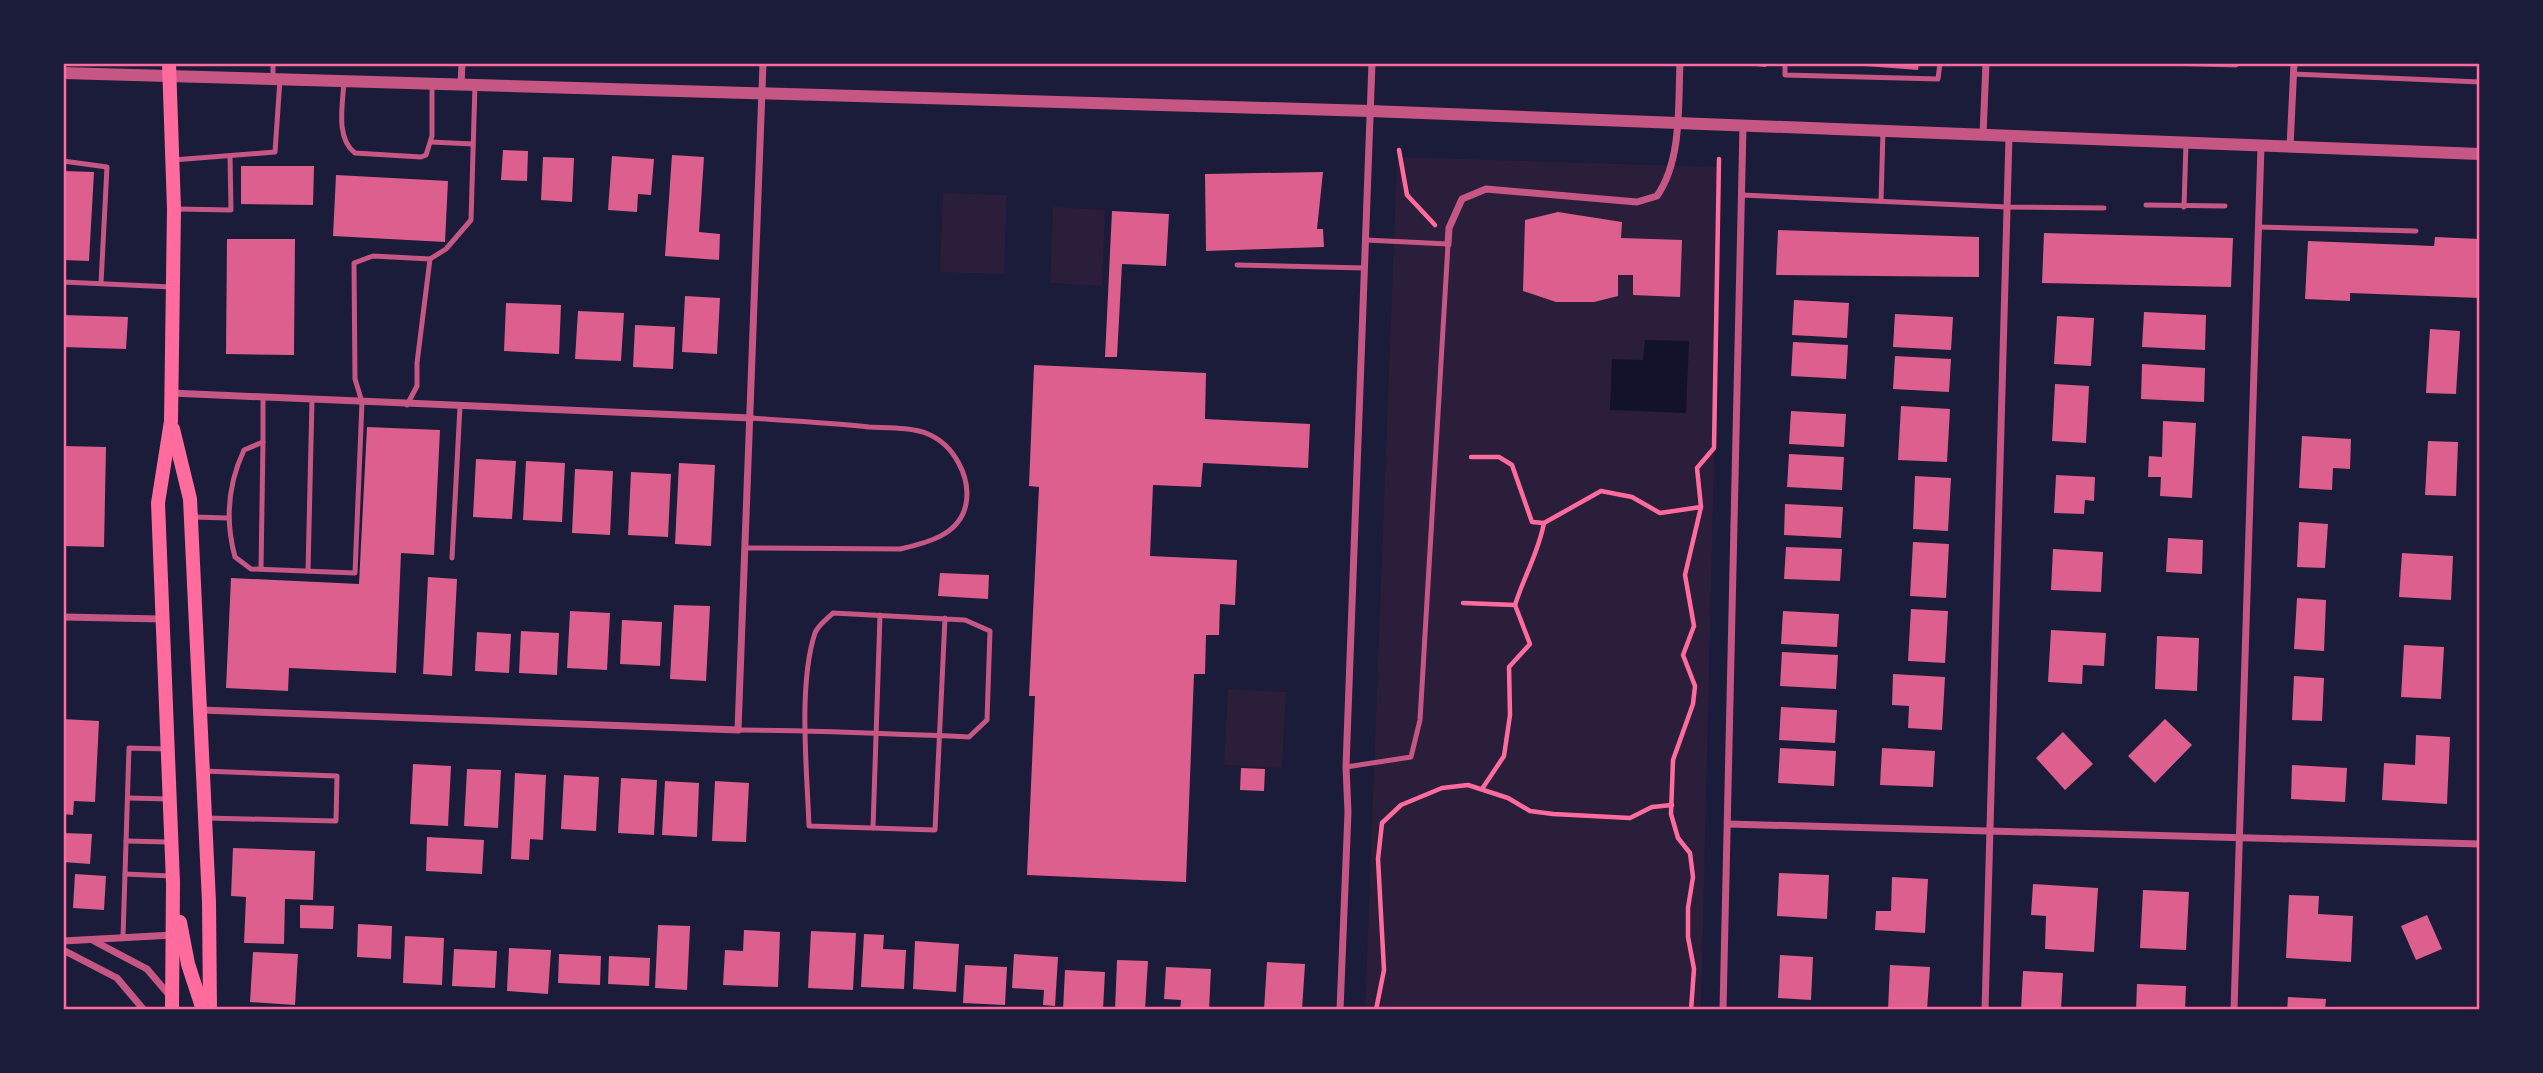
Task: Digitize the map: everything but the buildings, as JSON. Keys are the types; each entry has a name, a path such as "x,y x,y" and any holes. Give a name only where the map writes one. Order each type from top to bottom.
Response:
{"main road":[{"path":"170,69 174,209 171,421 158,503 173,879 175,1006"},
{"path":"171,421 190,499 205,818 210,1010"},
{"path":"173,879 188,964 203,1010"}],"street":[{"path":"461,85 462,63"},
{"path":"200,709 738,730 764,63"},
{"path":"1340,1010 1348,812 1346,767 1372,63"},
{"path":"1448,244 1449,228 1462,199 1486,189 1637,202 1657,196 1668,181 1678,124 1680,63"},
{"path":"1983,135 1986,63"},
{"path":"2290,147 2294,63"},
{"path":"63,73 170,69 277,79 1370,111 2480,154"},
{"path":"1723,1010 1743,126"},
{"path":"1985,1010 2009,136"},
{"path":"2234,1010 2261,146"},
{"path":"171,393 751,418"},
{"path":"63,617 162,619"},
{"path":"1728,824 2480,844"},
{"path":"63,941 174,935"},
{"path":"88,939 120,952 147,969 175,1006"},
{"path":"63,950 117,978 144,1010"}],"lane":[{"path":"172,160 275,152 277,79 273,63"},
{"path":"1785,63 1785,75 1938,79 1940,63"},
{"path":"2168,63 2236,65"},
{"path":"2294,74 2480,82"},
{"path":"344,81 343,132 347,147 355,153 421,157 426,155 431,142 432,84"},
{"path":"263,442 244,450 233,474 228,518 235,556 251,569 355,573 362,402 355,379 354,263 373,256 430,259 446,249 471,220 475,85"},
{"path":"1881,201 1883,131"},
{"path":"431,142 473,144"},
{"path":"2184,207 2186,143"},
{"path":"174,209 230,210 230,156"},
{"path":"63,161 107,167 101,283"},
{"path":"1742,195 2007,207 2104,208"},
{"path":"2146,205 2225,206"},
{"path":"2258,227 2416,231"},
{"path":"1346,767 1411,757 1420,720 1448,244 1366,240"},
{"path":"407,405 417,386 417,363 430,259"},
{"path":"1237,265 1364,268"},
{"path":"63,282 172,287"},
{"path":"261,569 263,397"},
{"path":"308,571 313,399"},
{"path":"452,558 460,406"},
{"path":"745,548 900,549 924,544 947,533 962,520 967,503 967,482 960,465 945,446 927,433 751,418"},
{"path":"191,517 228,518"},
{"path":"738,730 807,731 877,733 940,736 969,737 987,720 990,631 965,620 945,618 833,613 816,630 809,670 807,731 809,826 935,830 940,736 945,618"},
{"path":"873,828 880,615"},
{"path":"123,937 129,748 166,749"},
{"path":"203,771 337,776 336,821 205,818"},
{"path":"128,798 169,799"},
{"path":"126,841 171,842"},
{"path":"125,874 173,879"}],"path":[{"path":"1399,150 1407,195 1436,225"},
{"path":"1691,1010 1694,969 1688,937 1688,908 1693,877 1690,853 1678,838 1671,814 1673,760 1693,704 1695,686 1684,654 1694,626 1685,575 1701,507 1697,468 1714,449 1719,159"},
{"path":"1471,457 1499,457 1512,465 1532,522 1544,523 1601,491 1632,497 1661,513 1701,507"},
{"path":"1482,789 1504,756 1510,715 1510,667 1530,645 1515,605 1524,577 1538,553 1544,523"},
{"path":"1463,603 1515,605"},
{"path":"1376,1010 1384,970 1378,859 1382,823 1401,805 1442,788 1468,785 1530,811 1553,814 1630,818 1653,807 1672,805"}],"shaded area":[{"path":"1397,157 1721,167 1701,1010 1365,1010"},
{"path":"943,193 1007,195 1004,274 940,272"},
{"path":"1053,207 1105,210 1102,286 1050,283"},
{"path":"1645,340 1689,341 1686,413 1610,410 1612,359 1643,360"},
{"path":"1228,689 1286,692 1282,768 1224,765"}]}
